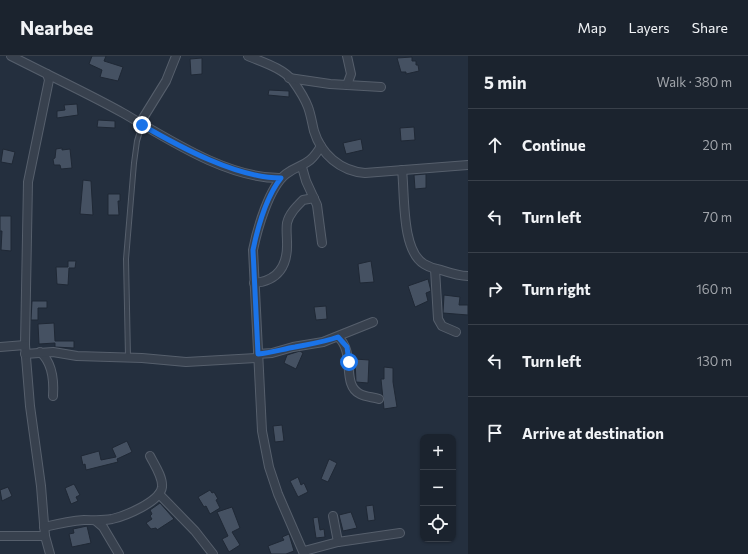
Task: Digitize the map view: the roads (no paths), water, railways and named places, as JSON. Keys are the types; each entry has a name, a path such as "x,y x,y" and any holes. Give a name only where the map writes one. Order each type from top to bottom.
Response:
{"street":[{"path":"11,56 100,100 159,135 235,170 258,177 281,178"},
{"path":"141,124 166,81 176,56"},
{"path":"248,56 265,59 289,78 308,105 314,131 321,146 333,161 354,172 402,170 468,164"},
{"path":"346,85 351,74 347,56"},
{"path":"47,74 48,89 28,182 25,354 45,536 50,554"},
{"path":"289,78 346,85 381,87"},
{"path":"321,146 315,156 302,166 287,173 281,178 267,205 256,236 253,250 262,431 269,467 278,494 304,553 338,542 400,533"},
{"path":"302,166 306,181 320,215 322,243"},
{"path":"402,170 406,230 416,256 423,264 451,274 468,276"},
{"path":"254,283 263,282 274,278 282,269 286,256 287,224 290,217 303,200 314,198"},
{"path":"435,268 438,318 442,326 456,332"},
{"path":"25,354 40,352 186,362 258,356 323,342 373,322"},
{"path":"338,337 347,347 350,378 353,388 360,394 379,398"},
{"path":"0,347 25,345"},
{"path":"40,352 46,357 53,379 53,396"},
{"path":"44,527 84,520 96,521 123,516 150,502 159,494 162,487 161,480 150,456"},
{"path":"159,494 195,531 213,554"},
{"path":"333,516 338,542"},
{"path":"96,521 103,527 119,554"},
{"path":"0,536 45,536"}],"lane":[{"path":"128,357 126,259 134,163 141,124"}]}
